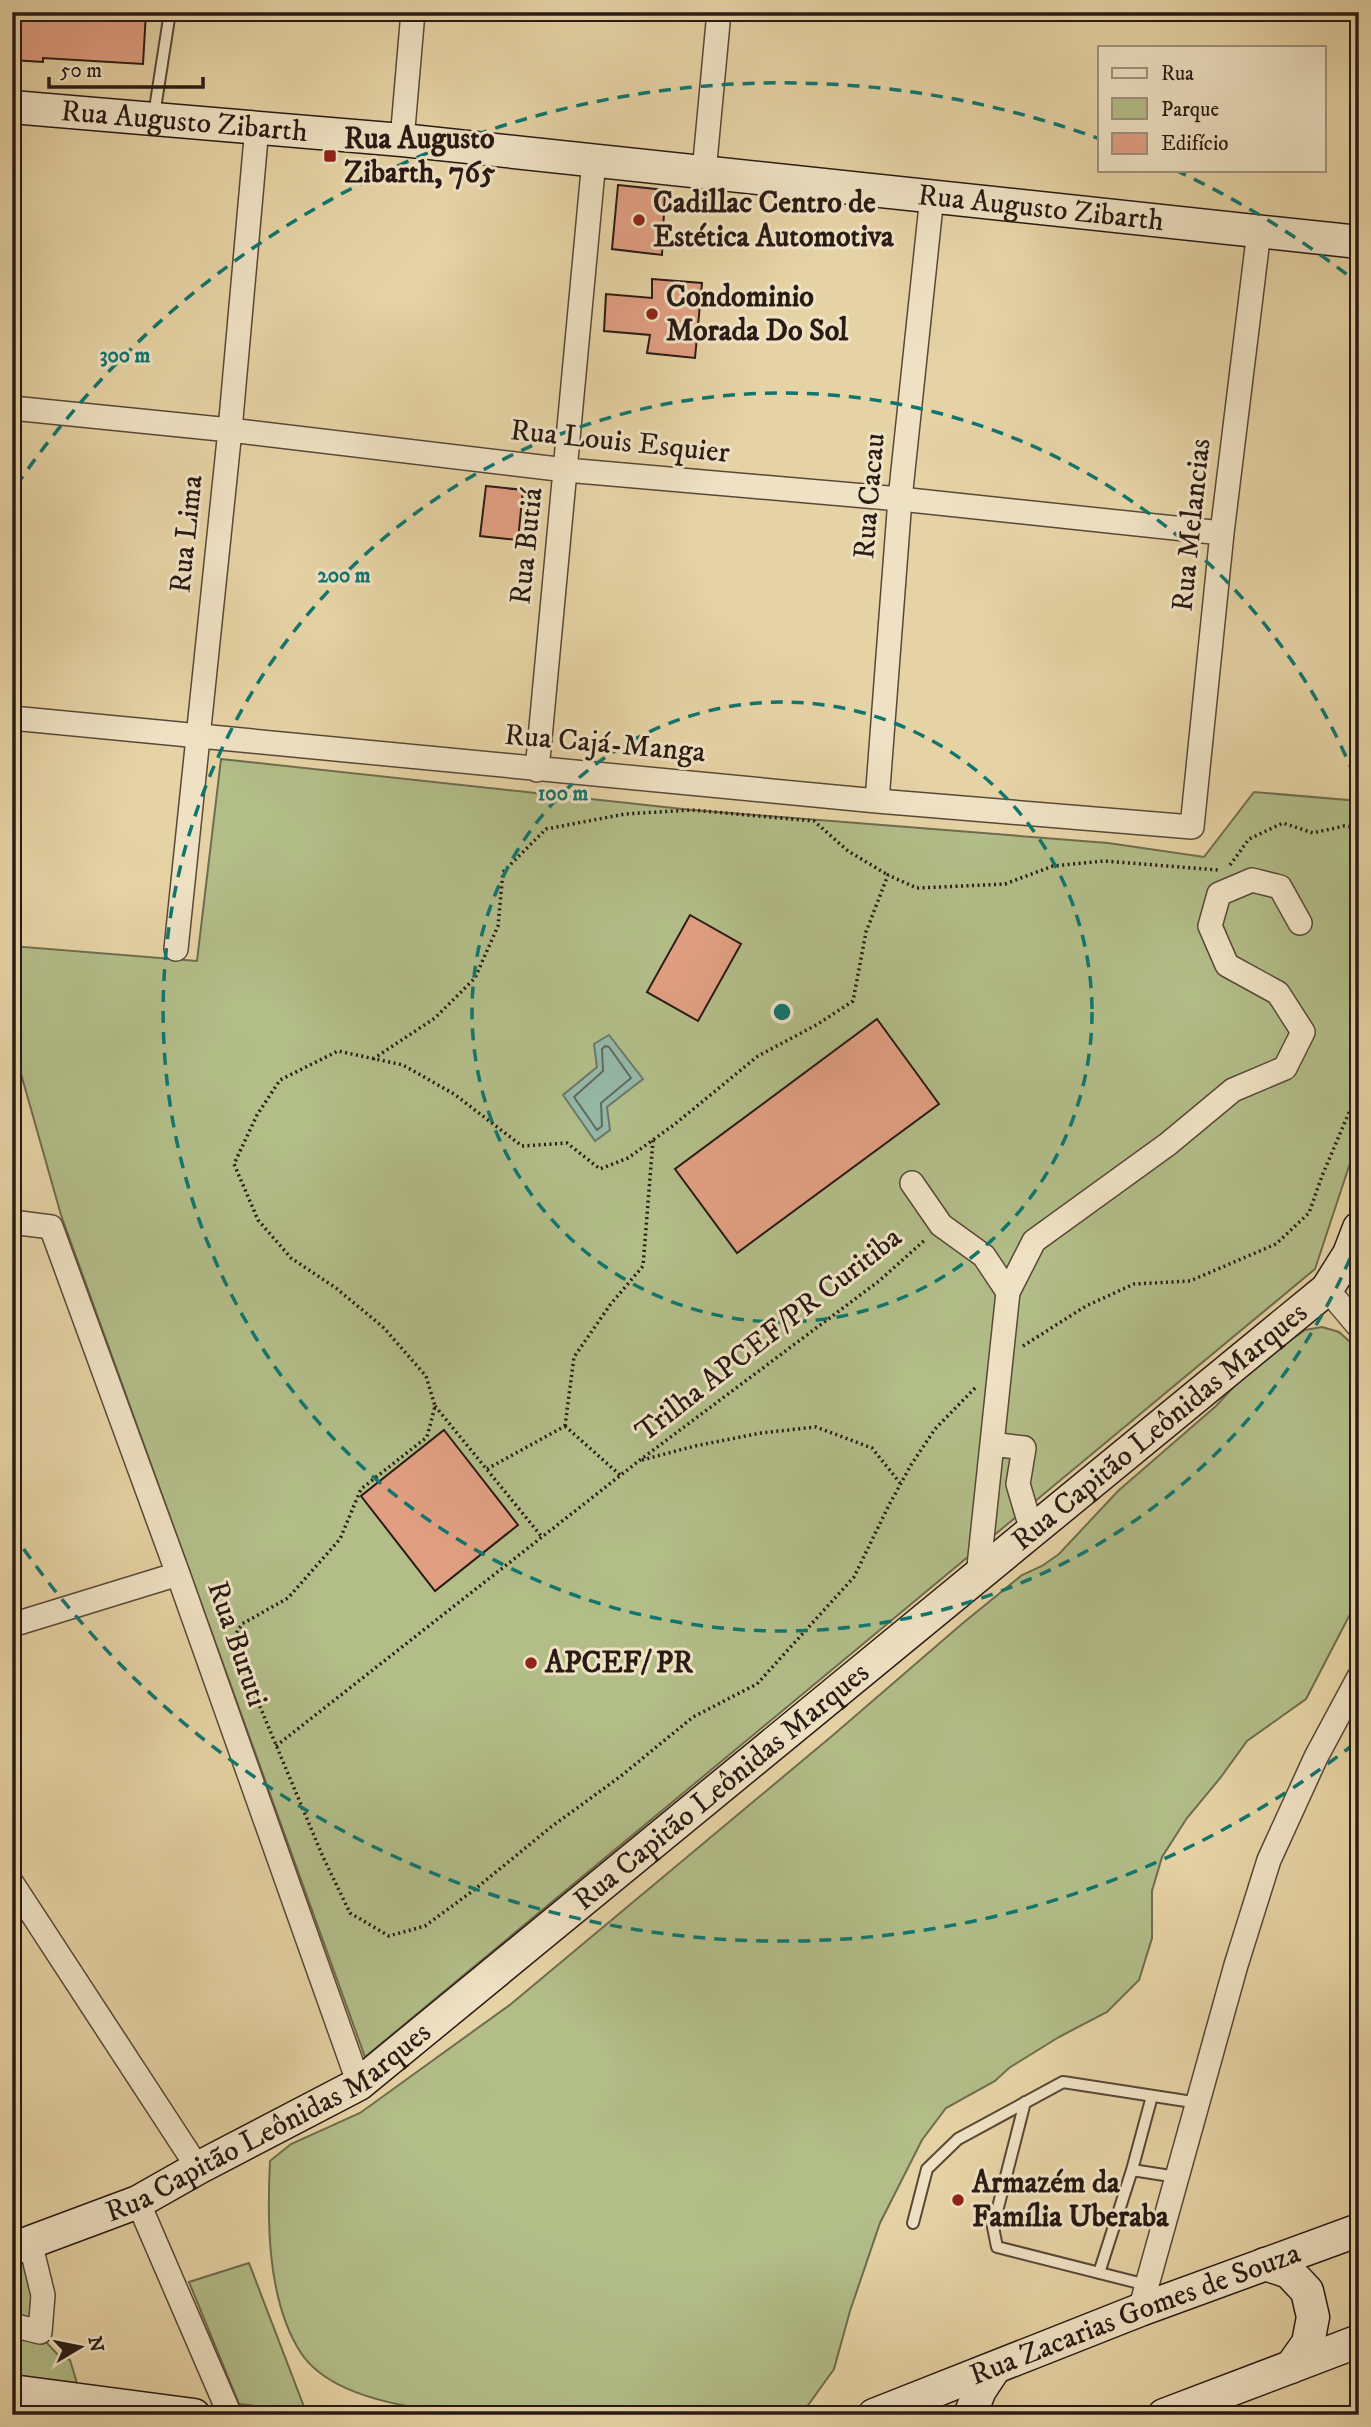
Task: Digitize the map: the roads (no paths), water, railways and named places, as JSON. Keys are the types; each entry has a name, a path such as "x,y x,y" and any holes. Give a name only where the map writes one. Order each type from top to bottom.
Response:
{"main road":[{"name":"Rua Augusto Zibarth","path":"12,107 402,140 1359,242"},
{"name":"Rua Capitão Leônidas Marques","path":"21,2245 138,2202 359,2084 1327,1289 1349,1254 1359,1228"},
{"name":"Rua Zacarias Gomes de Souza","path":"874,2415 994,2369 1144,2298 1265,2264 1359,2230"},
{"path":"1265,2264 1289,2272 1307,2291 1313,2317 1308,2343 1292,2367"},
{"path":"1164,2415 1359,2341"},
{"path":"970,2415 980,2389 994,2369"},
{"path":"12,2393 18,2400 23,2415"},
{"path":"12,2393 194,2415"}],"street":[{"path":"402,140 413,12"},
{"path":"704,172 719,12"},
{"name":"Rua Lima","path":"176,949 230,430 257,127"},
{"name":"Rua Butiá","path":"537,770 594,160"},
{"name":"Rua Cacau","path":"877,802 900,499 932,196"},
{"name":"Rua Melancias","path":"1192,827 1222,533 1259,231"},
{"name":"Rua Louis Esquier","path":"12,408 230,430 566,470 900,499 1222,533"},
{"name":"Rua Cajá-Manga","path":"12,718 877,802 1192,827"},
{"path":"978,1576 1008,1292 1034,1241 1168,1144 1233,1090 1285,1068 1303,1032 1278,993 1227,965 1210,926 1219,894 1252,880 1280,887 1300,923"},
{"path":"912,1183 941,1225 984,1256 1008,1292"},
{"name":"Rua Buruti","path":"12,1222 51,1227 178,1574 359,2084"},
{"path":"1327,1289 1359,1327"},
{"path":"992,1444 1024,1448 1018,1484 1032,1531"},
{"path":"987,1480 1018,1484"},
{"path":"12,1625 178,1574"},
{"path":"1144,2298 1236,1965 1269,1860 1316,1757 1359,1678"},
{"path":"12,1883 198,2168"},
{"path":"138,2202 230,2415"},
{"path":"12,2325 40,2332 43,2295 21,2245"}],"lane":[{"path":"153,118 170,12"},
{"path":"913,2223 927,2169 958,2139 1063,2082 1199,2103"},
{"path":"1099,2273 1152,2096"},
{"path":"1025,2102 993,2227 997,2247 1099,2273 1144,2298"},
{"path":"1132,2170 1177,2176"}],"water":[{"path":"609,1035 643,1079 607,1107 610,1130 595,1141 563,1095 597,1067 594,1044"}],"place":[{"name":"Rua Augusto Zibarth, 765","path":"330,156"},
{"name":"Cadillac Centro de Estética Automotiva","path":"639,220"},
{"name":"Condominio Morada Do Sol","path":"652,314"},
{"name":"APCEF/ PR","path":"531,1663"},
{"name":"Armazém da Família Uberaba","path":"958,2200"}]}
